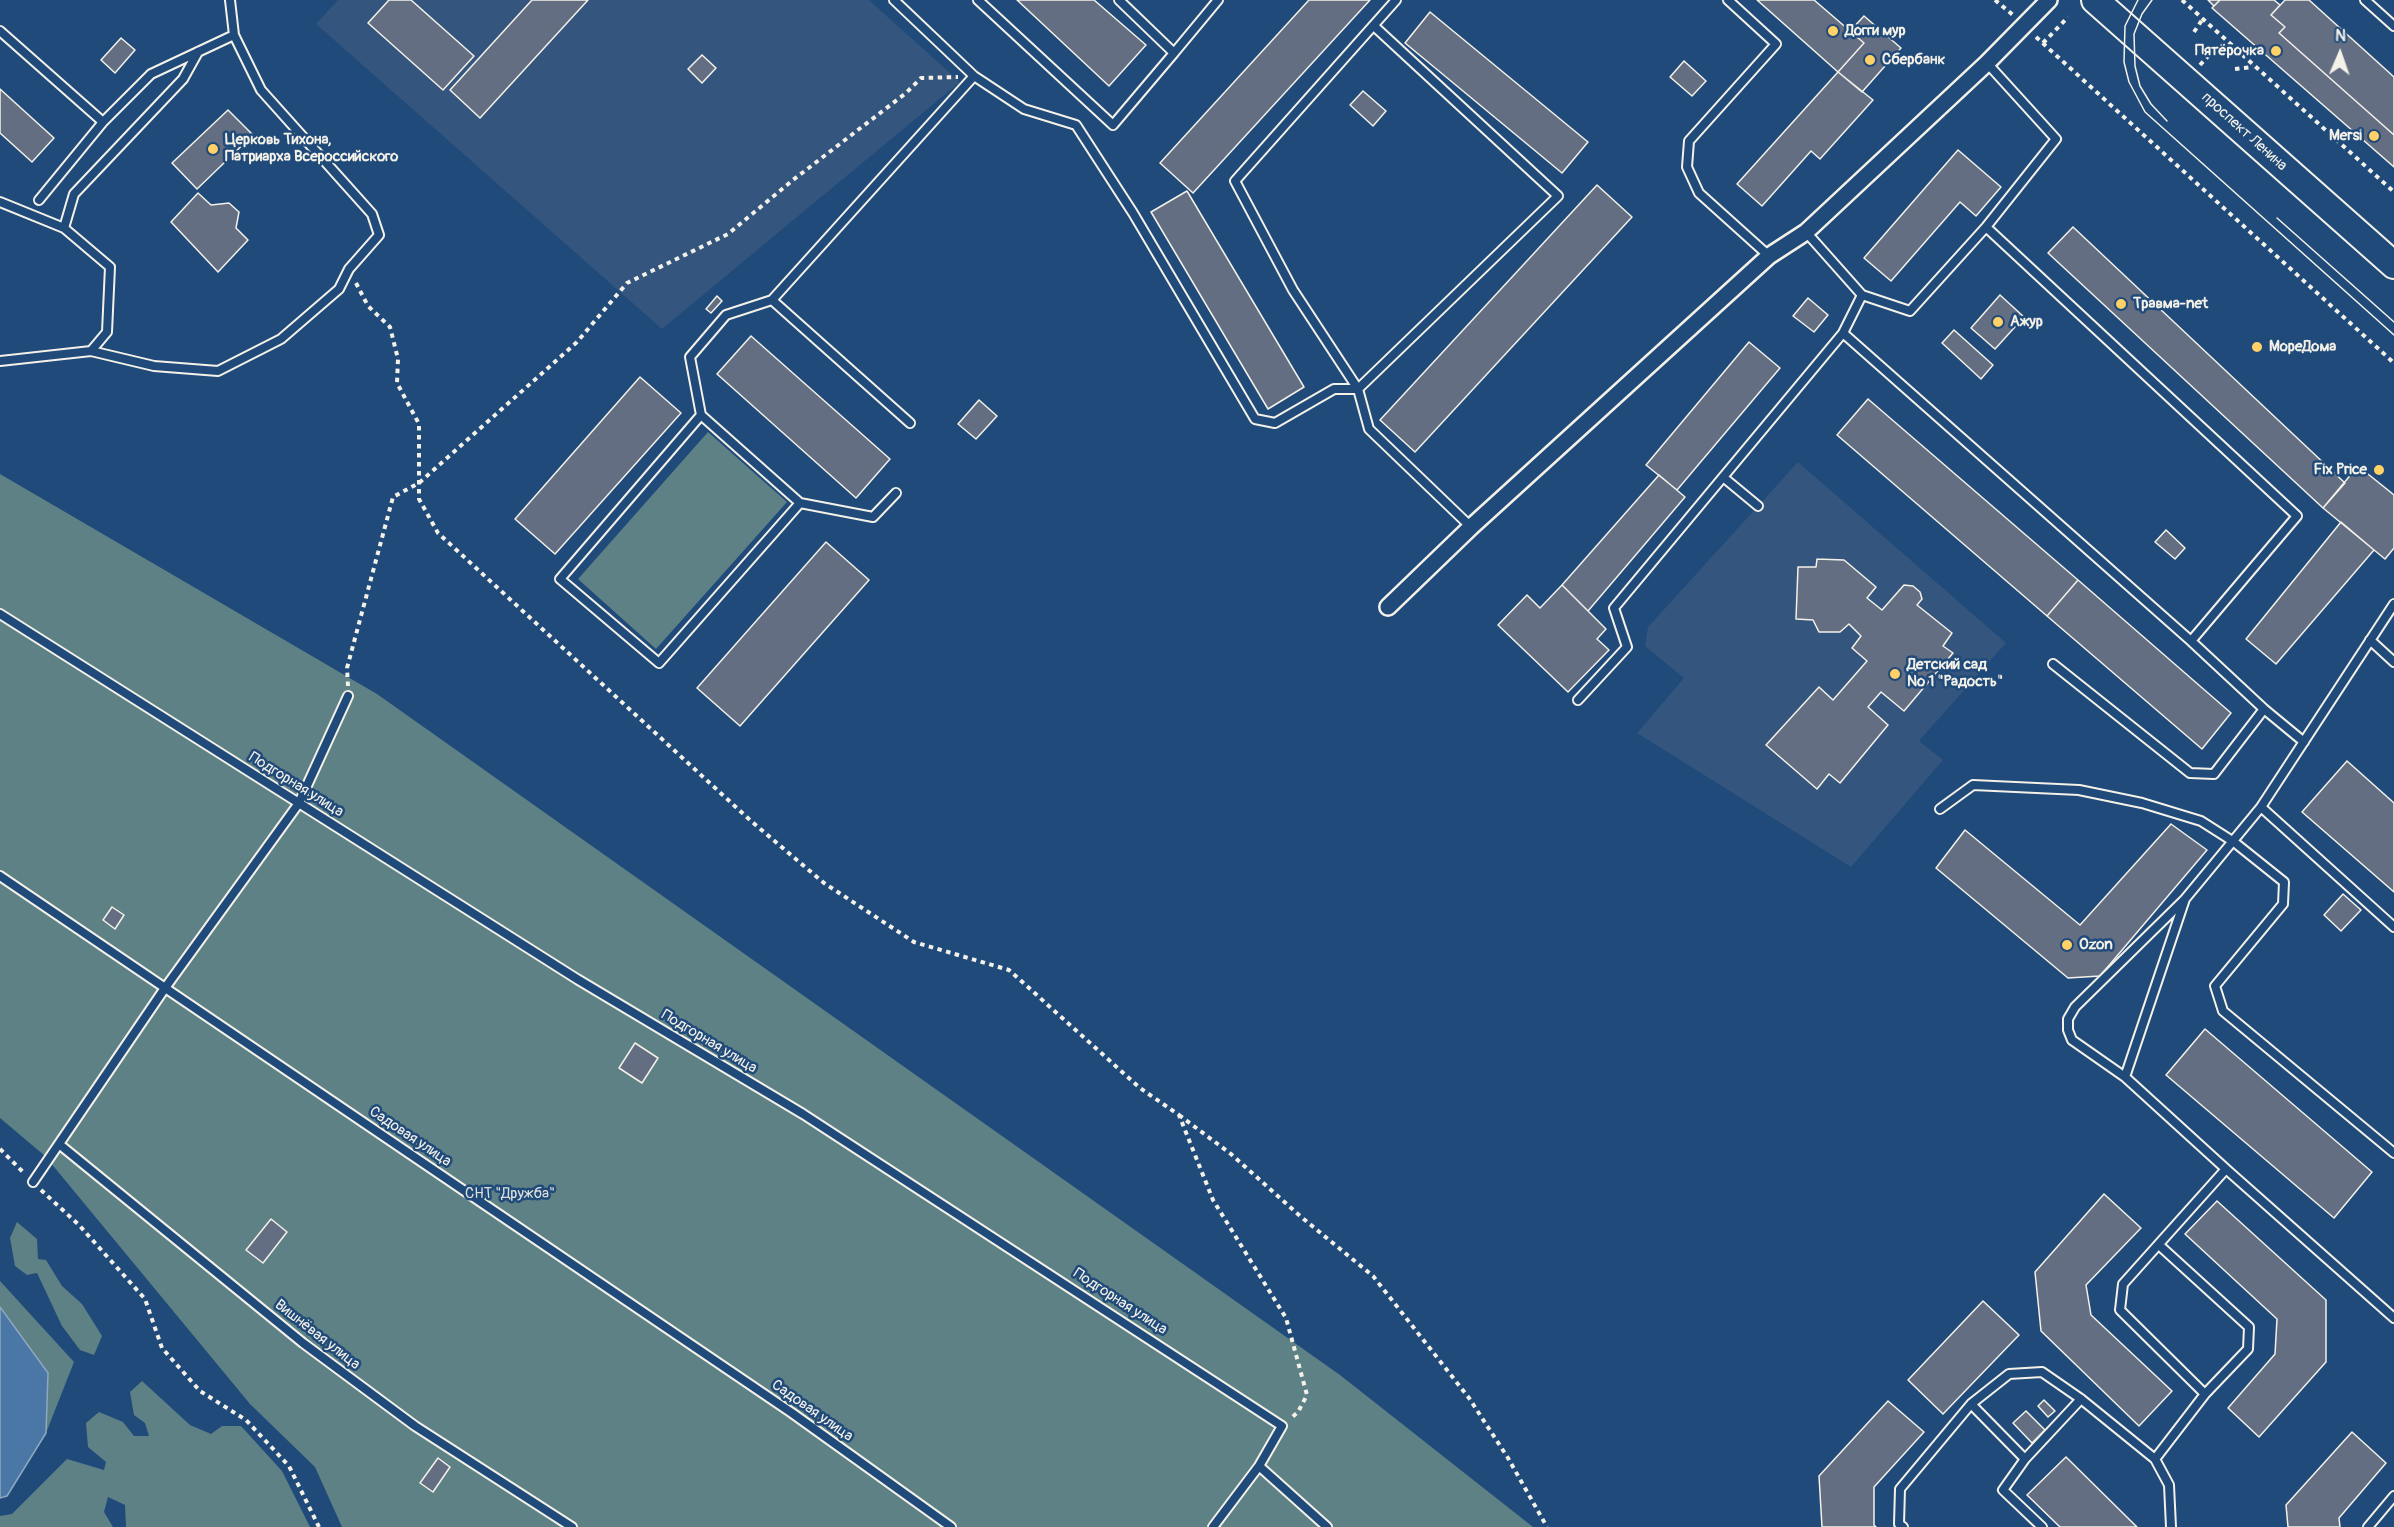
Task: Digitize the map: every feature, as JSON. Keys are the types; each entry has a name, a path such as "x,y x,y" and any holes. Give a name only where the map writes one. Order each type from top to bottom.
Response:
{"main road":[{"name":"проспект Ленина","path":"2095,0 2394,265"}],"street":[{"path":"1388,607 1471,528 1769,256 1806,232 1987,63 2049,0"}],"lane":[{"path":"0,361 91,351 154,366 218,371 280,339 339,289 349,269 379,235 372,214 261,90 234,35 230,0"},
{"path":"894,0 974,76 1024,109 1077,124 1133,213 1255,419 1275,423 1334,389 1358,389 1557,196 1375,27"},
{"path":"978,0 1113,125 1218,0"},
{"path":"1119,0 1174,53"},
{"path":"1396,0 1375,27 1235,181 1293,290 1358,389 1369,429 1471,528"},
{"path":"1728,0 1776,44 1689,141 1687,167 1699,193 1769,256"},
{"path":"2365,0 2394,26"},
{"path":"0,31 103,122"},
{"path":"39,200 103,122 151,74 234,35"},
{"path":"64,228 74,194 183,79 198,52"},
{"path":"1806,232 1862,295 1910,311 1986,227 2056,139 1987,63"},
{"path":"896,493 873,517 800,503 701,415 690,357 726,315 772,300 974,76"},
{"path":"0,202 64,228 110,267 107,332 91,351"},
{"path":"1986,227 2297,516 2191,641"},
{"path":"1578,700 1627,647 1614,608 1843,333 1862,295"},
{"path":"772,300 910,423"},
{"path":"1843,333 2191,641 2264,709 2304,742"},
{"path":"701,415 560,579 659,663 800,503"},
{"path":"1723,477 1758,506"},
{"path":"2394,604 2261,807 2234,842 2185,899 2075,1007 2068,1019 2068,1030 2072,1040 2125,1077 2394,1318"},
{"name":"Подгорная улица","path":"0,614 577,979 803,1113 1282,1426"},
{"path":"2370,640 2394,662"},
{"path":"2054,664 2190,773 2214,774 2264,709"},
{"path":"33,1182 165,988 299,803 348,696"},
{"path":"1940,810 1973,784 2079,790 2142,803 2201,820 2234,842 2284,882 2283,904 2215,986 2223,1011 2394,1154"},
{"path":"2261,807 2394,927"},
{"name":"Садовая улица","path":"0,876 792,1413 951,1527"},
{"path":"2125,1077 2185,899"},
{"name":"Вишнёвая улица","path":"59,1144 303,1343 405,1419 572,1527"},
{"path":"2205,1394 2120,1310 2123,1284 2226,1169"},
{"path":"2155,1459 2205,1394 2248,1349 2249,1328 2159,1245"},
{"path":"1903,1527 1899,1524 1900,1489 1971,1404 2009,1374 2042,1372 2081,1399 2155,1459 2169,1485 2171,1527"},
{"path":"2042,1527 2003,1490 2025,1459 2081,1399"},
{"path":"1971,1404 2025,1459"},
{"path":"1213,1527 1258,1466 1282,1426"},
{"path":"1258,1466 1327,1527"},
{"path":"2368,1527 2394,1496"}],"path":[{"path":"1995,0 2394,363"},
{"path":"2182,0 2394,192"},
{"path":"2043,43 2068,17"},
{"path":"2194,32 2202,20"},
{"path":"2235,69 2254,67"},
{"path":"348,696 347,668 393,497 419,483 577,342 627,283 728,234 793,180 906,93 921,78 974,76"},
{"path":"349,269 368,306 390,327 398,359 397,383 419,424 418,499 438,533 751,821 824,883 914,942 1010,970 1140,1088 1231,1154 1300,1216 1373,1276 1469,1398 1508,1458 1547,1527"},
{"path":"1179,1115 1214,1200 1286,1318 1307,1395 1298,1412 1282,1426"},
{"path":"0,1149 79,1225 145,1299 162,1348 200,1391 246,1420 289,1466 319,1527"}],"shaded area":[{"path":"338,0 869,0 960,82 662,329 316,24"},
{"path":"1798,462 2006,643 1919,741 1943,760 1851,867 1637,733 1684,678 1645,646 1648,627"},
{"path":"0,1307 48,1373 46,1433 7,1496 0,1498"}],"green space":[{"path":"708,432 787,502 656,649 578,579"},
{"name":"СНТ \"Дружба\"","path":"0,474 377,694 1340,1375 1533,1527 342,1527 315,1467 250,1404 45,1156 0,1118"},
{"path":"17,1222 37,1239 38,1259 46,1260 62,1286 82,1304 102,1336 94,1355 80,1350 62,1326 37,1273 27,1275 15,1266 10,1238"},
{"path":"0,1281 74,1362 46,1433 48,1373 0,1307"},
{"path":"142,1381 190,1425 211,1434 222,1426 241,1426 282,1471 310,1527 126,1527 125,1505 108,1497 104,1512 113,1527 0,1527 0,1516 12,1514 67,1459 104,1470 106,1462 88,1447 86,1423 99,1412 123,1422 134,1436 149,1436 145,1423 134,1415 130,1392"}],"building":[{"path":"389,0 411,0 474,56 443,90 368,23"},
{"path":"532,0 588,0 480,118 450,90"},
{"path":"1017,0 1094,0 1146,45 1109,86"},
{"path":"1309,0 1370,0 1193,193 1160,163"},
{"path":"1757,0 1814,0 1864,43 1838,72"},
{"path":"2208,0 2220,0 2214,6"},
{"path":"2220,0 2274,0 2280,5 2271,15 2285,27 2279,33 2394,135 2394,167 2212,8"},
{"path":"2285,0 2309,0 2394,77 2394,135 2279,33 2285,27 2271,15"},
{"path":"1430,12 1588,142 1562,173 1405,43"},
{"name":"Сбербанк","path":"1864,16 1901,48 1862,92 1838,72 1864,43 1850,31"},
{"path":"121,38 135,50 115,73 101,60"},
{"path":"702,55 716,68 702,83 688,69"},
{"path":"1684,61 1706,81 1692,96 1670,77"},
{"path":"1838,72 1873,100 1820,159 1811,151 1762,206 1737,184"},
{"path":"0,89 54,138 32,162 0,133"},
{"path":"1363,91 1386,111 1373,126 1350,105"},
{"name":"Церковь Тихона, Патриарха Всероссийского","path":"228,110 253,135 197,189 172,163"},
{"path":"1958,150 2001,187 1976,216 1960,202 1891,281 1864,258"},
{"path":"1597,185 1632,217 1415,452 1380,420"},
{"path":"1187,191 1304,387 1268,409 1151,212"},
{"path":"198,193 211,205 229,203 239,212 236,228 248,240 218,272 171,222"},
{"path":"2073,227 2345,483 2323,508 2048,253"},
{"name":"Ажур","path":"2000,295 2024,317 1995,349 1971,328"},
{"path":"717,296 722,301 711,313 706,309"},
{"path":"1808,298 1828,315 1814,332 1793,316"},
{"path":"1954,330 1993,365 1981,379 1942,343"},
{"path":"751,336 890,459 856,498 717,374"},
{"path":"1749,342 1780,368 1677,490 1646,465"},
{"path":"640,377 681,413 555,554 515,519"},
{"path":"1868,399 2078,580 2047,616 1837,435"},
{"path":"979,400 997,416 976,439 958,424"},
{"path":"2358,466 2394,495 2394,548 2385,559 2323,508"},
{"path":"1659,475 1685,497 1588,611 1562,585"},
{"path":"2341,522 2374,550 2276,664 2246,639"},
{"path":"2166,530 2185,548 2175,559 2155,542"},
{"path":"826,542 869,580 740,726 697,688"},
{"name":"Детский сад № 1 \"Радость\"","path":"1817,559 1844,560 1876,587 1867,598 1882,610 1904,585 1913,586 1920,592 1922,599 1917,605 1952,633 1943,646 1953,653 1904,711 1881,692 1868,707 1888,725 1840,783 1829,774 1817,789 1766,745 1819,687 1833,700 1867,661 1852,648 1861,636 1849,624 1840,632 1819,632 1813,620 1796,619 1798,567 1816,567"},
{"path":"2078,580 2231,713 2202,749 2047,616"},
{"path":"1562,585 1606,629 1597,639 1609,650 1568,692 1498,625 1527,595 1540,608"},
{"path":"2347,761 2394,803 2394,892 2302,812"},
{"path":"2171,824 2207,850 2100,976 2068,978 1936,868 1965,830 2080,925"},
{"path":"2343,894 2361,910 2341,931 2324,915"},
{"path":"112,907 124,915 115,929 103,920"},
{"path":"2205,1029 2372,1172 2334,1218 2166,1075"},
{"path":"635,1043 658,1058 642,1083 619,1068"},
{"path":"2104,1194 2141,1228 2086,1285 2091,1315 2172,1391 2139,1426 2041,1331 2035,1272"},
{"path":"2217,1201 2326,1300 2326,1362 2259,1437 2228,1408 2275,1354 2277,1319 2185,1234"},
{"path":"271,1219 287,1232 263,1263 246,1250"},
{"path":"1983,1301 2019,1335 1943,1414 1908,1380"},
{"path":"2044,1400 2055,1411 2048,1417 2038,1406"},
{"path":"1888,1401 1924,1432 1874,1487 1874,1525 1876,1527 1822,1527 1819,1476"},
{"path":"2026,1411 2045,1430 2032,1443 2013,1423"},
{"path":"2352,1432 2386,1463 2339,1518 2340,1527 2288,1527 2286,1505"},
{"path":"2066,1457 2137,1527 2060,1527 2027,1495"},
{"path":"438,1458 450,1467 433,1492 420,1483"}],"tram line":[{"path":"2138,0 2125,26 2124,62 2129,82 2145,112 2394,335"},
{"path":"2152,0 2142,14 2134,34 2135,66 2140,86 2151,104 2167,121"},
{"path":"2277,218 2394,322"}],"place":[{"name":"Догги мур","path":"1833,31"},
{"name":"Пятёрочка","path":"2276,51"},
{"name":"Сбербанк","path":"1870,60"},
{"name":"Mersi","path":"2374,136"},
{"name":"Церковь Тихона, Патриарха Всероссийского","path":"213,149"},
{"name":"Травма-net","path":"2121,304"},
{"name":"Ажур","path":"1998,322"},
{"name":"МореДома","path":"2257,347"},
{"name":"Fix Price","path":"2379,470"},
{"name":"Детский сад № 1 \"Радость\"","path":"1895,674"},
{"name":"Ozon","path":"2067,945"}]}
